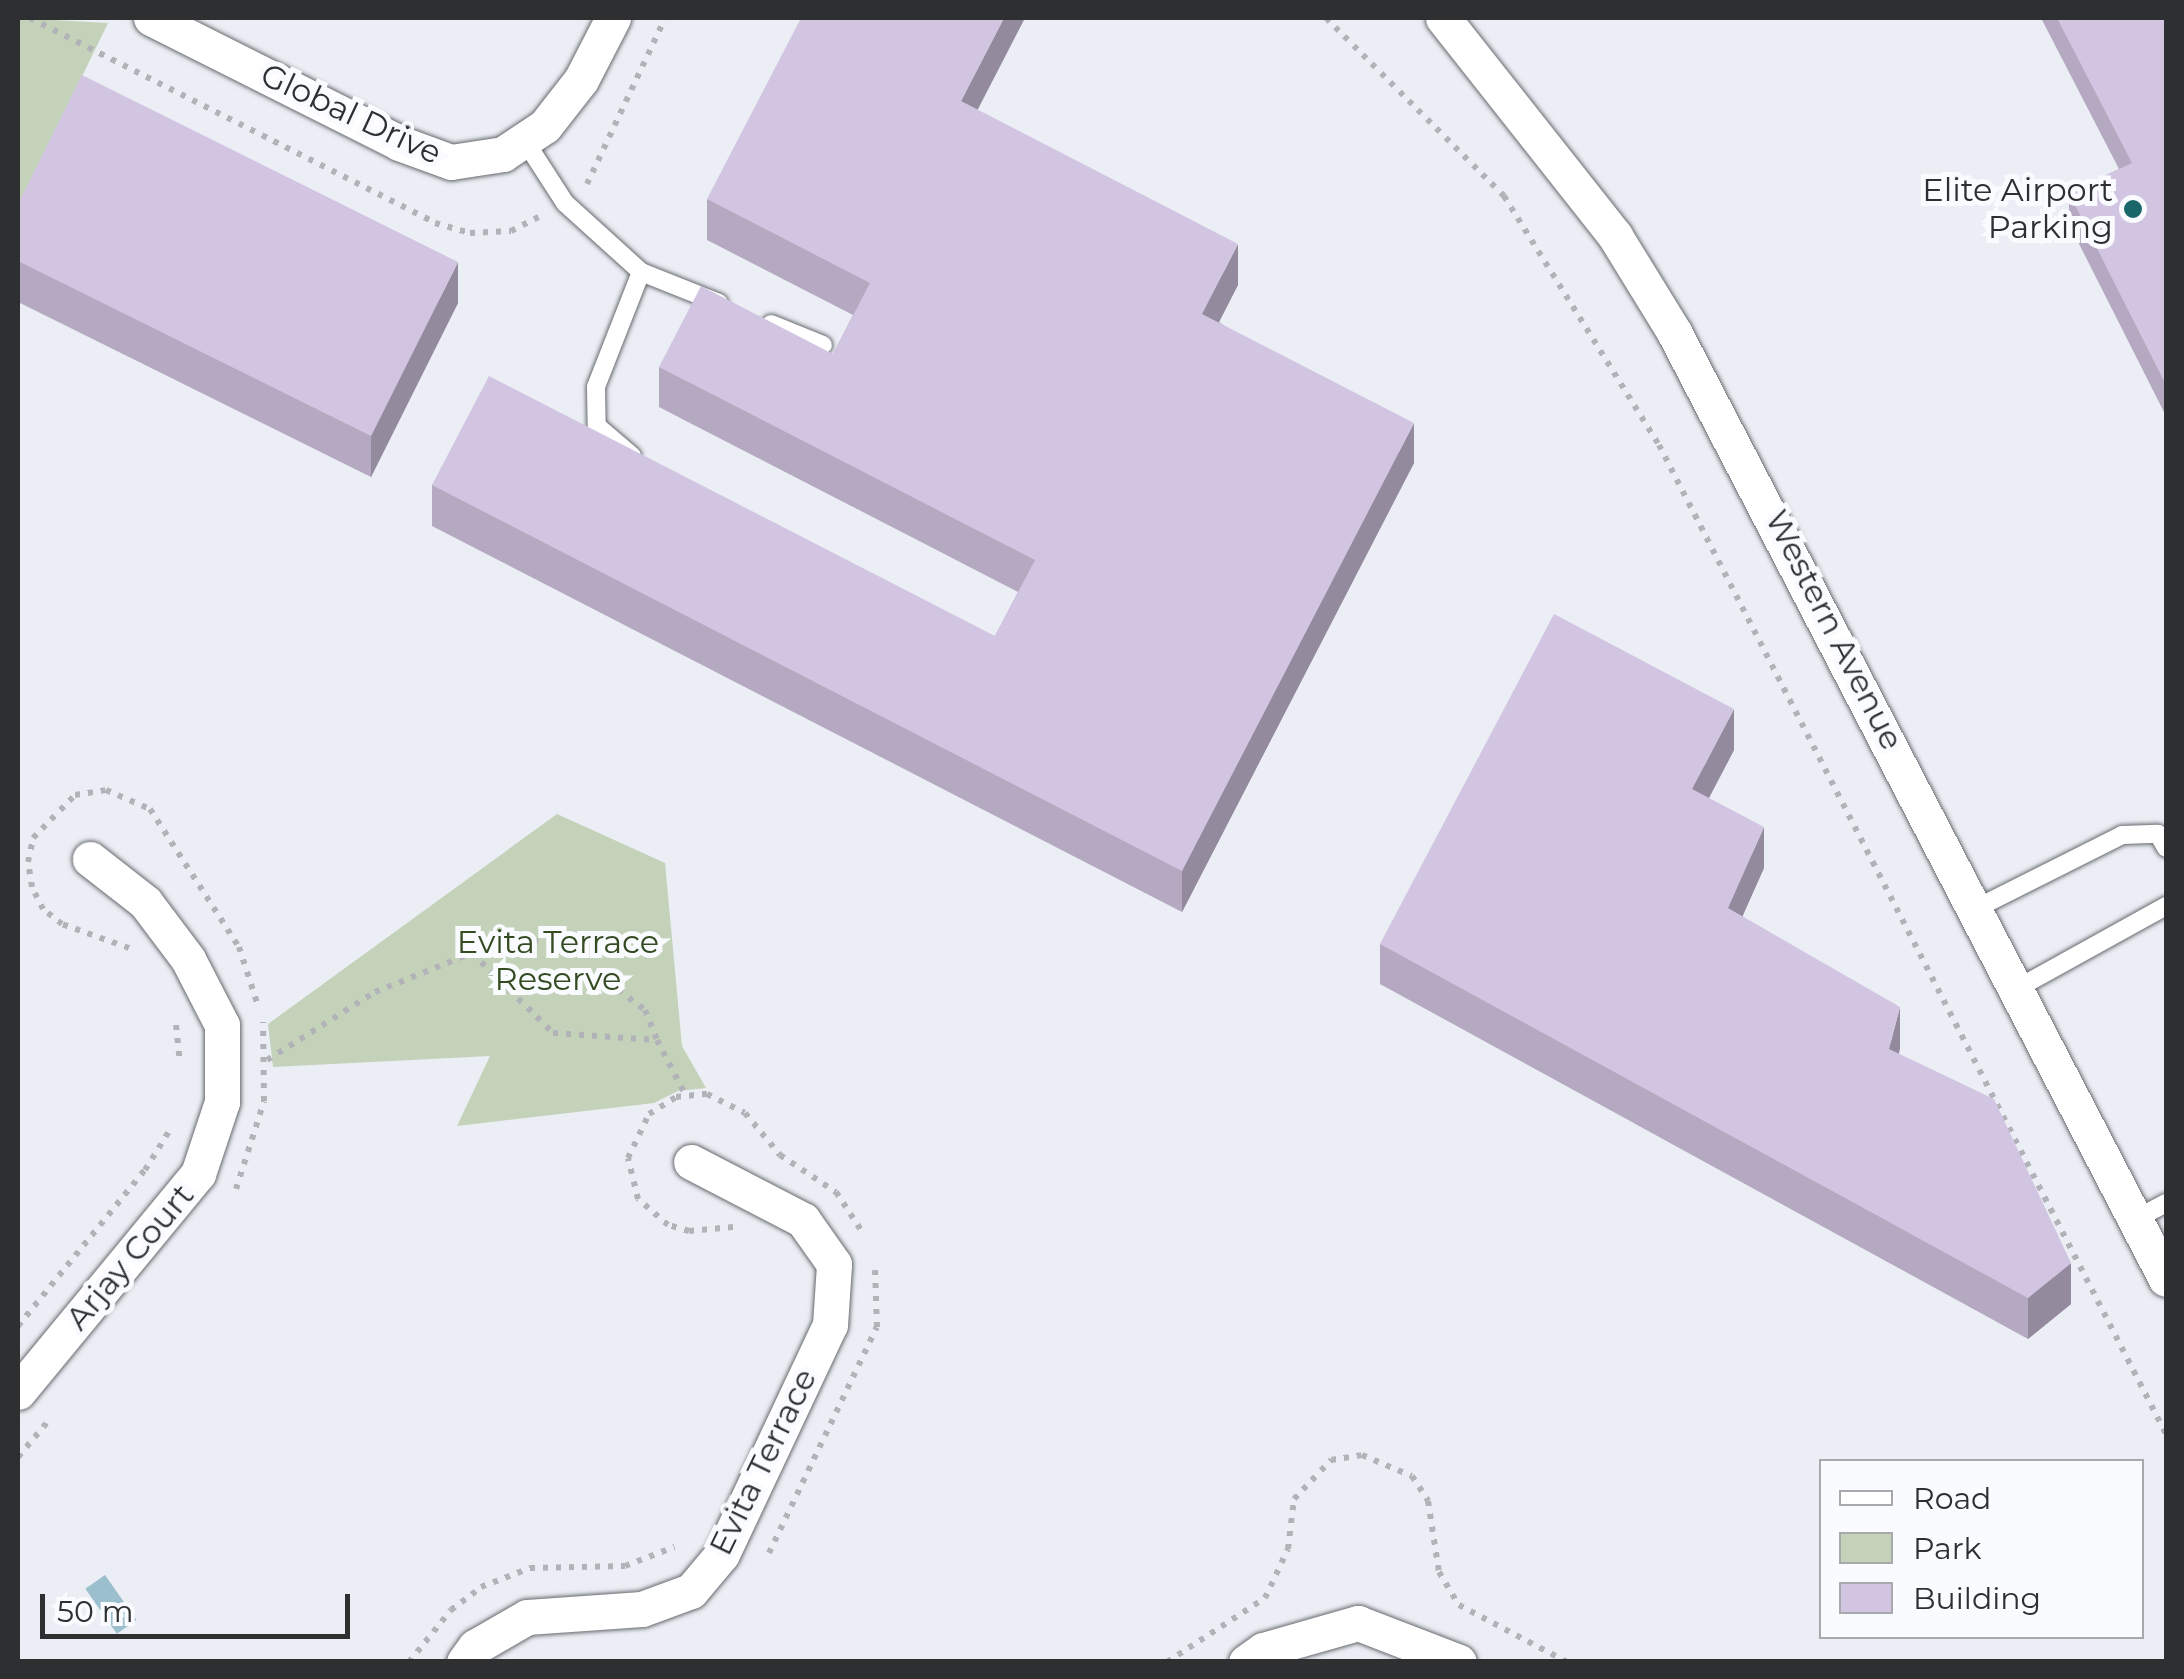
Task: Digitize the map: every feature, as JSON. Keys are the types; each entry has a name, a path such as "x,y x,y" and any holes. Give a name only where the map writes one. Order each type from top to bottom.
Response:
{"street":[{"name":"Global Drive","path":"152,18 423,154 477,162 525,141 565,103 612,18"},
{"name":"Western Avenue","path":"1442,18 1616,236 1674,332 2018,988 2151,1211 2166,1279"},
{"name":"Arjay Court","path":"18,1392 198,1174 222,1102 222,1026 188,959 144,902 90,859"},
{"name":"Evita Terrace","path":"464,1662 475,1647 528,1617 642,1609 691,1591 722,1554 830,1324 834,1264 802,1220 691,1162"},
{"path":"1246,1662 1262,1650 1358,1623 1459,1662"}],"lane":[{"path":"525,141 565,203 640,272 732,308"},
{"path":"640,272 596,387 597,426 655,470"},
{"path":"750,316 822,345"},
{"path":"1977,908 2122,835 2158,834 2166,848"},
{"path":"2018,988 2166,906"}],"path":[{"path":"1326,18 1504,196 1659,445 2166,1434"},
{"path":"142,956 62,924 44,909 32,888 33,838 75,795 106,790 131,796 150,809 239,947 261,1014 268,1060 255,1145 227,1205"},
{"path":"268,1060 391,983 472,954 510,935 538,942"},
{"path":"472,954 553,1033 657,1040"},
{"path":"608,982 645,1010 685,1094"},
{"path":"170,1011 182,1074"},
{"path":"749,1231 689,1231 648,1214 638,1199 628,1158 649,1114 685,1094 726,1100 745,1112 780,1155 836,1192 870,1249"},
{"path":"18,1326 145,1170 176,1119"},
{"path":"766,1559 876,1327 873,1262"},
{"path":"18,1458 54,1413"},
{"path":"1168,1662 1264,1598 1280,1574 1302,1488 1331,1460 1362,1455 1412,1476 1428,1502 1439,1572 1460,1605 1568,1662"},
{"path":"409,1662 451,1610 481,1587 558,1562 625,1566 653,1560 679,1541"}],"green space":[{"path":"18,18 108,23 18,208"},
{"name":"Evita Terrace Reserve","path":"557,814 665,863 682,1046 706,1088 678,1091 654,1103 457,1126 490,1056 273,1067 268,1024"}],"water":[{"path":"105,1575 137,1620 117,1634 85,1589"}],"building":[{"path":"801,18 1004,18 961,101 1238,244 1202,314 1414,423 1182,871 432,485 489,376 995,636 1035,560 659,367 701,286 833,354 870,283 707,199"},
{"name":"Elite Airport Parking","path":"2057,18 2166,18 2166,385 2069,193 2132,163"},
{"path":"82,75 458,262 371,436 18,261 18,204"},
{"path":"1554,614 1734,709 1692,789 1764,827 1728,908 1900,1007 1889,1049 1994,1099 2071,1263 2028,1298 1380,944"}],"place":[{"name":"Elite Airport Parking","path":"2133,209"}]}
